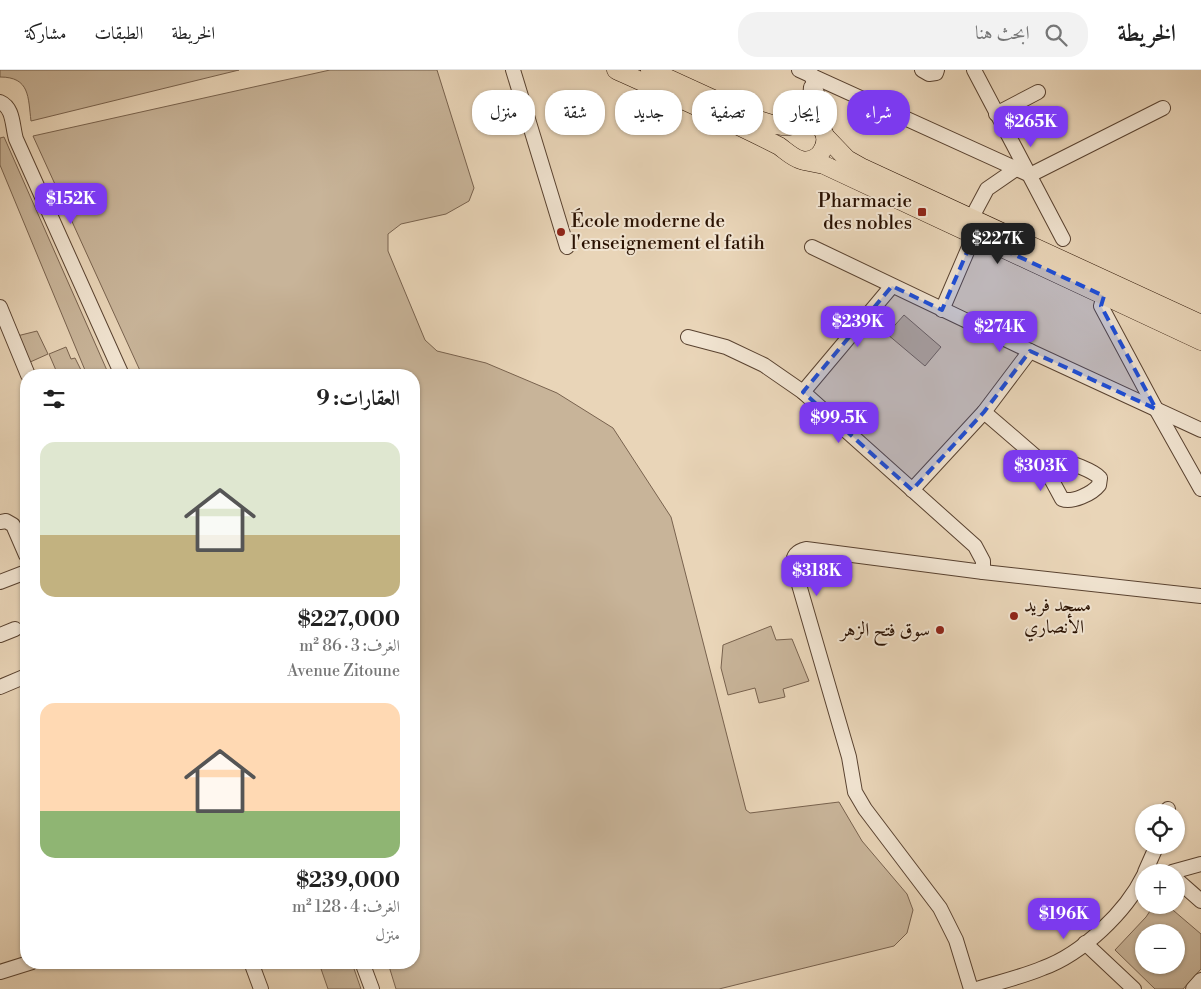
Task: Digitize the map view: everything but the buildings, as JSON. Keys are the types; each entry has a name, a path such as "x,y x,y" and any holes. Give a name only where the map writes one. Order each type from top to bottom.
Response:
{"main road":[{"path":"616,70 753,133 798,158 824,165 975,226 1201,324"},
{"path":"650,70 759,120 773,124"},
{"path":"789,135 787,138 789,150 798,158 810,160 821,154 824,148 825,136"},
{"path":"825,136 847,159 1104,296 1201,341"}],"street":[{"path":"513,70 567,248"},
{"path":"922,70 929,74 936,73 937,70"},
{"path":"974,70 1063,238"},
{"path":"806,72 807,90"},
{"path":"806,72 821,106 825,136"},
{"path":"806,72 1030,175 1163,108"},
{"path":"996,114 1038,92"},
{"path":"0,102 10,111 16,139 119,369"},
{"path":"942,310 975,226 987,189 1016,169"},
{"path":"812,247 942,310 1201,430"},
{"path":"803,392 892,286"},
{"path":"1104,296 1101,306 1201,489"},
{"path":"0,307 26,369"},
{"path":"688,337 726,347 764,365 803,392 979,550 983,560 983,572"},
{"path":"912,490 984,412 1030,351"},
{"path":"984,412 1042,462"},
{"path":"0,522 6,521 13,525 20,541"},
{"path":"971,989 956,940 943,913 865,809 855,792 849,757 793,560 798,551 806,549 983,572 1201,596"},
{"path":"0,582 20,574"},
{"path":"0,635 15,629"},
{"path":"0,687 20,679"},
{"path":"1156,854 1164,864"},
{"path":"1185,868 1201,864"},
{"path":"1185,887 1201,901"},
{"path":"977,989 1044,968 1063,959 1085,943 1112,919 1135,888"},
{"path":"1085,943 1134,989"},
{"path":"0,972 20,966"},
{"path":"254,969 261,989"},
{"path":"365,969 372,989"},
{"path":"1193,989 1201,980"}],"highlighted area":[{"path":"974,236 1104,296 1101,306 1156,409 1030,351 984,412 912,490 803,392 892,286 942,310"}],"shaded area":[{"path":"0,70 239,70 31,121 26,90 17,80 0,77"},
{"path":"330,70 437,70 474,188 469,201 446,214 401,224 388,234 388,251 425,340 437,351 486,363 557,393 613,428 671,517 746,810 750,813 839,802 862,841 907,894 913,910 907,933 894,946 719,989 396,989 390,969 420,969 420,369 139,369 33,136"},
{"path":"4,137 106,369 85,369 0,165 0,138"},
{"path":"904,315 941,347 925,366 887,334"},
{"path":"37,331 48,354 28,363 17,336"},
{"path":"66,347 71,359 75,358 80,369 55,369 49,354"},
{"path":"771,626 776,640 792,639 809,681 783,689 785,697 759,703 755,688 728,695 721,668 723,645"},
{"path":"1148,914 1178,914 1201,934 1201,969 1183,989 1155,989 1140,974 1185,974 1185,924 1139,924"},
{"path":"1135,929 1135,970 1115,950"},
{"path":"321,969 354,969 361,989 328,989"}],"place":[{"name":"Pharmacie des nobles","path":"922,212"},
{"name":"École moderne de l'enseignement el fatih","path":"561,232"},
{"name":"مسجد فريد الأنصاري","path":"1014,616"},
{"name":"سوق فتح الزهر","path":"940,630"}]}
